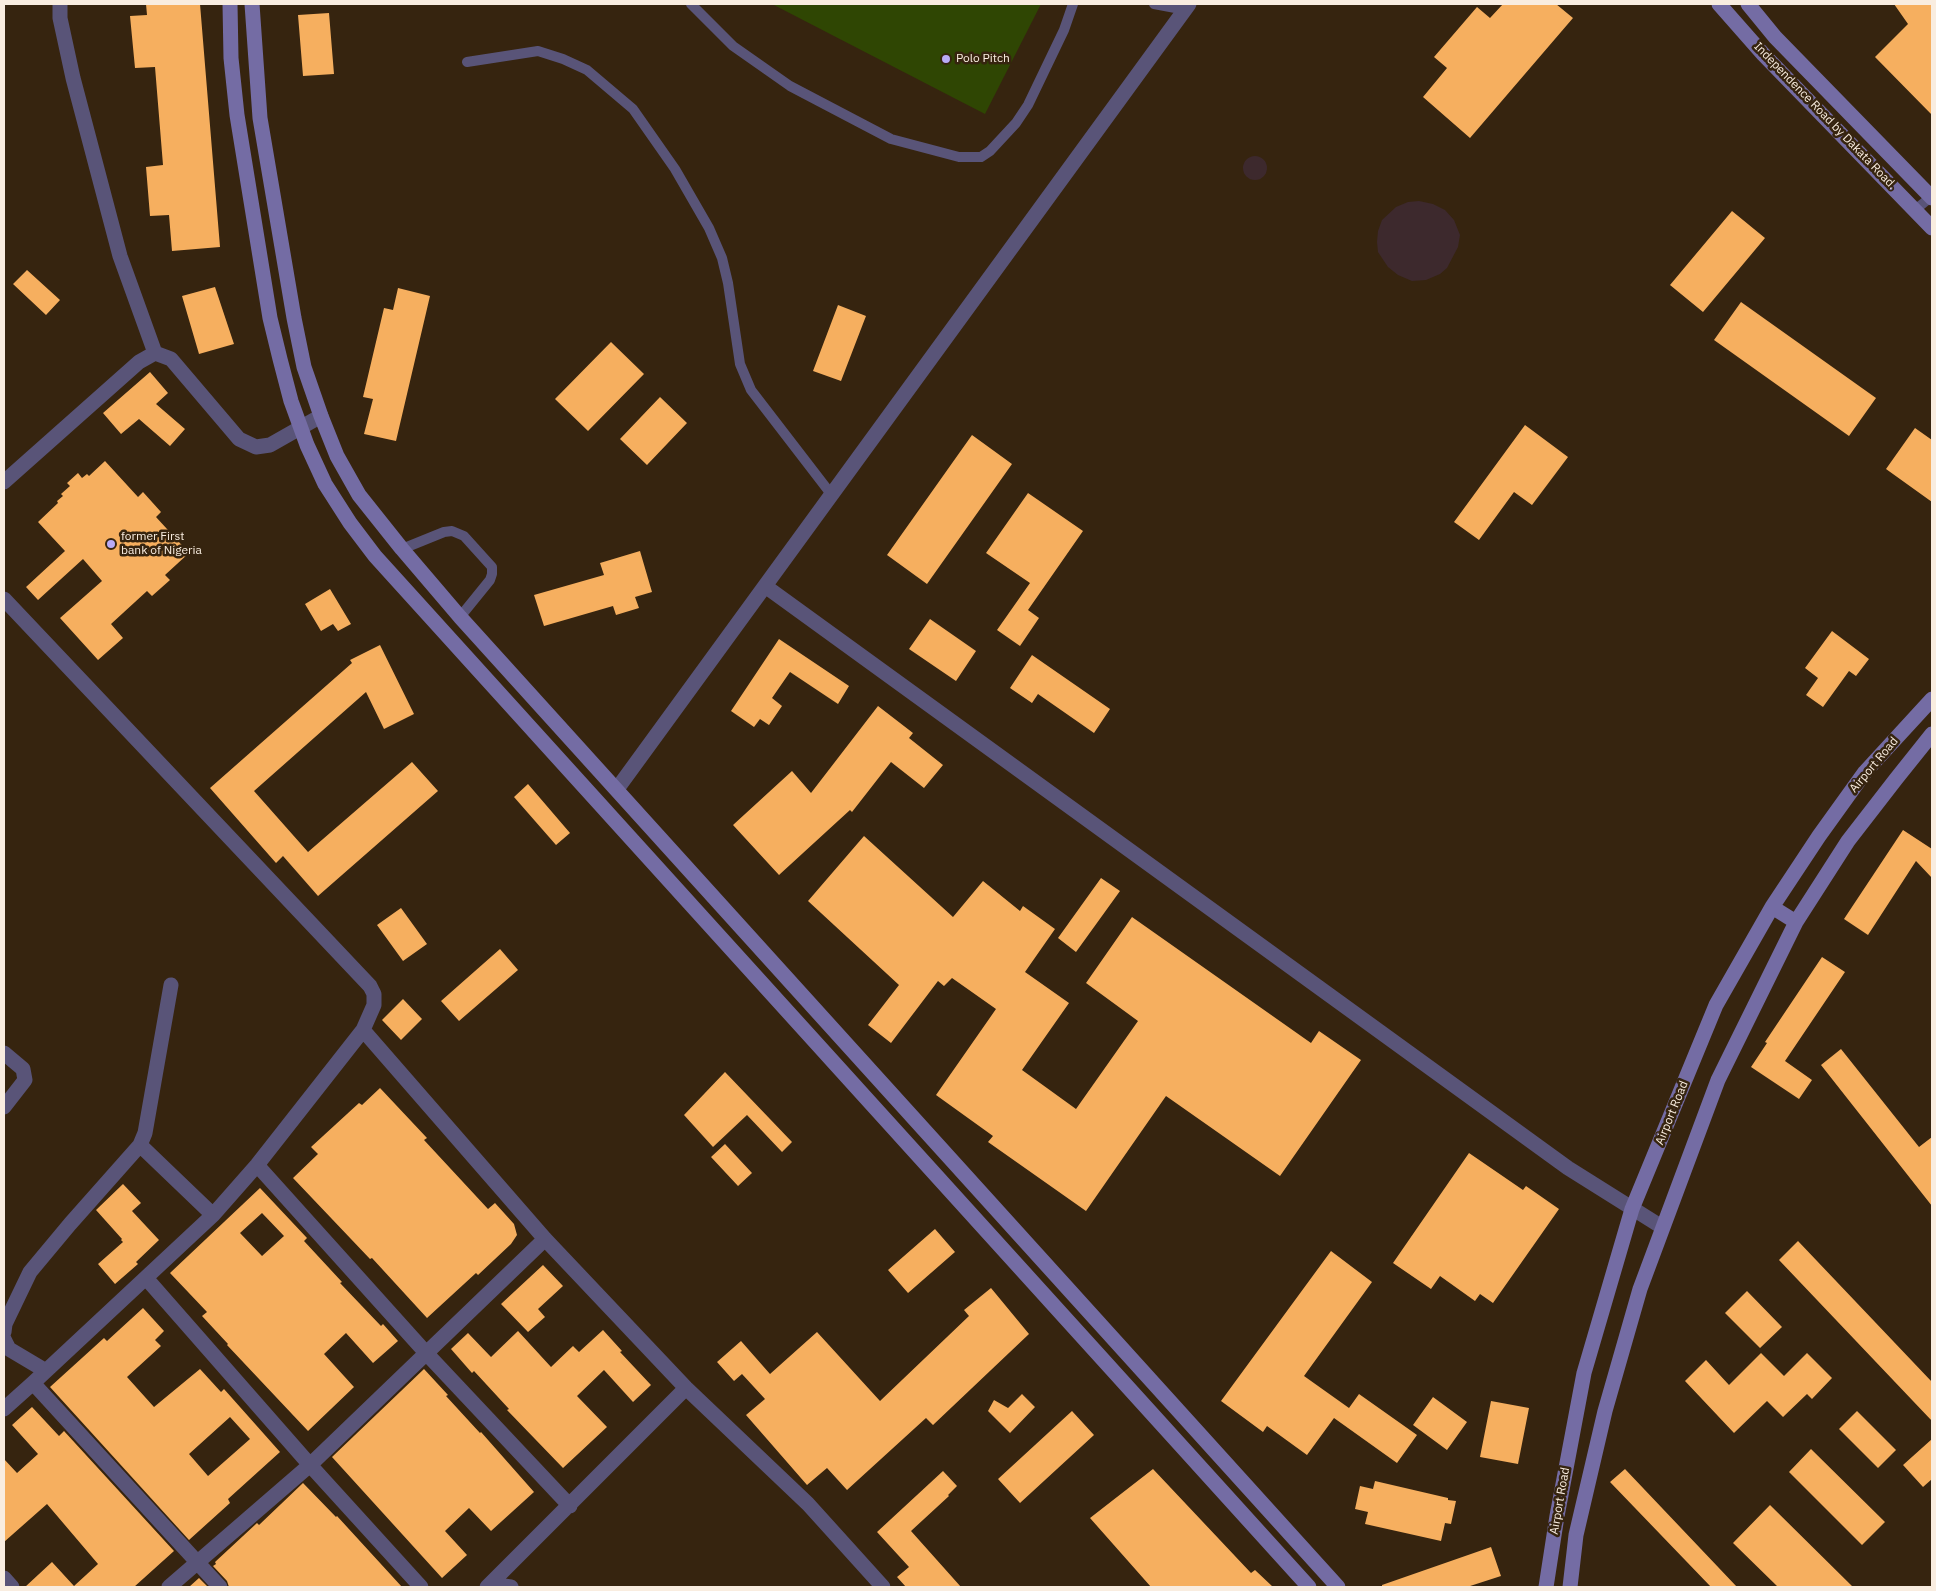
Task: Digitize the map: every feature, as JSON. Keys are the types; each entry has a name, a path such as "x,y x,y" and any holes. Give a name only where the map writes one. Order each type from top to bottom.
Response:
{"main road":[{"path":"230,4 231,58 237,115 270,318 300,426 325,484 350,523 375,556 1309,1587"},
{"path":"252,4 262,128 304,367 337,456 359,495 460,617 1338,1587"},
{"name":"Independence Road by Dakata Road.","path":"1719,4 1763,54 1932,228"},
{"name":"Independence Road by Dakata Road.","path":"1752,5 1775,37 1932,197"},
{"name":"Airport Road","path":"1546,1587 1557,1516 1584,1373 1632,1209 1716,1005 1772,907 1866,772 1932,699"},
{"name":"Airport Road","path":"1570,1587 1576,1535 1605,1411 1640,1289 1718,1080 1796,922 1848,842 1932,734"},
{"path":"1772,907 1796,922"}],"street":[{"path":"60,4 60,18 72,78 120,256 155,354"},
{"path":"617,789 1187,7"},
{"path":"4,482 139,362 155,354 171,359 239,438 256,447 270,445 300,426 321,416"},
{"path":"765,586 1568,1168 1662,1227"},
{"path":"4,599 370,986 374,994 374,1005 363,1030 256,1165 213,1215 4,1409"},
{"path":"4,1332 5,1324 30,1272 140,1145 145,1133 171,985"},
{"path":"363,1030 545,1239 686,1388 808,1504 884,1587"},
{"path":"4,1054 23,1069 25,1080 4,1107"},
{"path":"140,1145 213,1215"},
{"path":"256,1165 427,1354 570,1506"},
{"path":"169,1587 310,1465 545,1239"},
{"path":"146,1278 310,1465 421,1587"},
{"path":"4,1340 9,1349 46,1371"},
{"path":"33,1383 220,1587"},
{"path":"488,1586 686,1388"},
{"path":"4,1578 12,1587"},
{"path":"488,1586 511,1587"}],"lane":[{"path":"691,4 733,46 790,86 892,139 959,157 981,157 990,151 1016,123 1028,105 1060,38 1073,4"},
{"path":"1154,4 1187,7"},
{"path":"467,62 538,51 563,59 587,70 633,109 675,169 709,228 722,258 728,283 740,364 751,390 831,494"},
{"path":"1915,210 1932,197"},
{"path":"402,549 444,532 452,531 464,536 492,567 490,580 460,617"}],"shaded area":[{"path":"1255,156 1264,159 1267,168 1264,177 1255,180 1246,177 1243,168 1246,159"},
{"path":"1419,201 1433,204 1445,210 1454,220 1460,235 1458,247 1447,268 1440,274 1426,280 1412,281 1398,275 1388,267 1378,252 1377,242 1382,220 1396,207 1408,202"}],"green space":[{"name":"Polo Pitch","path":"772,4 1041,4 985,114"}],"building":[{"path":"146,4 200,4 220,247 172,251 169,215 150,216 146,167 163,165 155,67 135,68 130,16 147,15"},
{"path":"1503,4 1556,4 1573,18 1470,138 1423,97 1447,68 1434,57 1477,7 1490,18"},
{"path":"1894,4 1932,4 1932,115 1875,57 1908,24"},
{"path":"329,13 334,74 303,76 298,15"},
{"path":"1732,211 1765,238 1703,312 1670,285"},
{"path":"27,270 60,300 46,315 13,284"},
{"path":"215,287 234,344 199,354 182,296"},
{"path":"398,288 430,296 396,441 364,434 373,399 363,397 384,308 393,310"},
{"path":"1741,302 1876,398 1849,436 1714,340"},
{"path":"838,305 866,316 841,381 813,371"},
{"path":"611,342 644,374 588,431 555,399"},
{"path":"150,372 168,393 156,404 185,429 170,446 139,419 121,434 103,413"},
{"path":"660,397 687,423 647,465 620,439"},
{"path":"1525,425 1568,457 1532,505 1514,492 1479,540 1454,522"},
{"path":"1915,428 1932,440 1932,502 1886,469"},
{"path":"972,435 1012,464 927,584 887,555"},
{"path":"105,461 138,497 143,492 161,512 156,517 189,553 165,575 170,580 152,596 147,591 111,624 123,638 98,660 60,618 102,581 83,559 38,600 26,587 65,551 38,522 58,503 57,501 63,496 61,494 70,486 67,483 78,473 82,478 87,474 89,476"},
{"path":"1028,493 1083,531 1028,610 1039,618 1020,646 997,630 1030,583 986,553"},
{"path":"640,551 652,592 635,597 639,608 616,615 613,606 544,626 534,595 604,575 600,563"},
{"path":"330,589 351,624 338,631 333,624 321,631 305,604"},
{"path":"930,619 976,651 956,681 909,649"},
{"path":"1832,631 1869,659 1856,676 1849,671 1823,707 1806,695 1818,678 1805,668"},
{"path":"779,639 849,686 838,704 790,672 772,698 782,706 769,725 760,719 754,727 731,711"},
{"path":"380,645 414,714 384,729 366,692 254,791 308,852 412,762 438,791 318,896 283,856 276,863 210,788 352,663 350,660"},
{"path":"1032,655 1110,709 1094,733 1038,694 1032,703 1010,688"},
{"path":"878,706 913,733 909,738 943,765 924,788 891,762 852,812 850,810 779,875 733,825 792,771 811,793"},
{"path":"528,784 570,833 556,845 514,797"},
{"path":"1903,830 1932,849 1932,878 1916,861 1868,935 1844,919"},
{"path":"864,836 953,917 983,881 1020,911 1023,906 1055,929 1025,972 1069,1003 1022,1070 1076,1109 1138,1021 1086,983 1132,917 1311,1043 1319,1031 1361,1060 1280,1176 1166,1096 1086,1211 988,1142 993,1136 936,1095 996,1009 952,978 944,986 938,981 891,1043 868,1025 899,985 808,901"},
{"path":"1101,878 1120,891 1076,952 1058,938"},
{"path":"401,908 427,944 403,961 377,925"},
{"path":"500,949 518,970 459,1021 441,1001"},
{"path":"1822,957 1845,972 1785,1061 1812,1080 1799,1099 1751,1067 1767,1043 1765,1042"},
{"path":"403,999 422,1019 401,1040 382,1020"},
{"path":"1841,1049 1919,1147 1932,1137 1932,1206 1821,1065"},
{"path":"725,1072 792,1142 782,1152 747,1115 713,1147 684,1115"},
{"path":"380,1088 427,1138 424,1140 488,1209 495,1203 514,1224 517,1235 511,1244 478,1275 476,1273 427,1318 372,1258 370,1259 293,1178 318,1154 311,1147 359,1103 362,1105"},
{"path":"725,1144 752,1173 738,1186 711,1157"},
{"path":"1469,1153 1523,1190 1526,1186 1559,1209 1493,1303 1480,1294 1475,1301 1440,1276 1431,1289 1393,1263"},
{"path":"123,1184 141,1203 132,1211 159,1240 136,1262 138,1264 115,1284 98,1264 123,1242 96,1210"},
{"path":"260,1188 307,1238 304,1241 342,1282 340,1283 398,1341 373,1363 346,1333 324,1354 354,1387 308,1431 227,1345 202,1316 207,1312 170,1273","holes":["262,1213 284,1236 262,1256 240,1233"]},
{"path":"935,1229 955,1252 908,1293 888,1270"},
{"path":"1798,1241 1932,1382 1932,1421 1779,1260"},
{"path":"1331,1251 1372,1282 1304,1376 1349,1408 1359,1394 1417,1435 1397,1463 1334,1418 1307,1455 1267,1426 1263,1432 1221,1401"},
{"path":"543,1265 563,1286 538,1309 545,1317 528,1332 501,1304"},
{"path":"991,1288 1029,1334 933,1425 926,1418 847,1490 827,1468 807,1485 746,1415 765,1399 742,1374 734,1381 717,1362 741,1341 770,1374 817,1332 880,1401 969,1316 964,1310"},
{"path":"1747,1291 1782,1327 1760,1348 1725,1313"},
{"path":"143,1308 164,1331 155,1340 161,1346 127,1377 154,1407 200,1369 221,1392 224,1389 280,1452 228,1499 230,1503 189,1540 50,1387 104,1338 107,1341","holes":["230,1417 250,1439 208,1476 189,1454"]},
{"path":"603,1330 622,1351 620,1352 651,1385 633,1402 604,1370 577,1396 607,1427 563,1468 507,1410 509,1409 474,1371 472,1373 451,1349 468,1333 491,1357 518,1331 551,1367 573,1346 579,1352"},
{"path":"1761,1353 1784,1376 1807,1353 1832,1378 1812,1399 1807,1394 1783,1417 1767,1401 1734,1433 1685,1381 1706,1360 1729,1385"},
{"path":"424,1369 448,1395 446,1396 534,1492 491,1531 469,1508 445,1531 467,1555 442,1578 332,1457"},
{"path":"1022,1394 1035,1407 1010,1433 988,1411 994,1400 1008,1408"},
{"path":"1433,1397 1467,1422 1447,1450 1413,1425"},
{"path":"1491,1401 1529,1408 1518,1464 1480,1457"},
{"path":"32,1407 59,1436 64,1431 174,1551 134,1587 25,1587 52,1562 74,1586 98,1564 47,1504 4,1542 4,1459 17,1473 38,1454 12,1425"},
{"path":"1072,1411 1094,1435 1020,1503 998,1479"},
{"path":"1857,1411 1896,1450 1878,1468 1839,1429"},
{"path":"1932,1439 1932,1479 1923,1487 1903,1465"},
{"path":"1811,1449 1885,1522 1862,1545 1789,1472"},
{"path":"1153,1469 1251,1573 1255,1570 1273,1587 1151,1587 1090,1518"},
{"path":"1625,1469 1737,1587 1711,1587 1610,1482"},
{"path":"943,1471 957,1486 949,1496 911,1531 961,1587 906,1587 897,1577 909,1567 877,1532"},
{"path":"1375,1481 1456,1501 1451,1524 1445,1523 1441,1541 1365,1524 1368,1512 1355,1509 1360,1486 1373,1489"},
{"path":"303,1483 337,1516 402,1587 229,1587 227,1581 213,1566 216,1564 215,1562 257,1523 259,1525"},
{"path":"1770,1505 1853,1587 1778,1587 1733,1543"},
{"path":"1491,1547 1501,1576 1467,1587 1382,1587 1382,1585"},
{"path":"199,1578 208,1587 189,1587"}],"place":[{"name":"Polo Pitch","path":"946,59"},
{"name":"former First bank of Nigeria","path":"111,544"}]}
